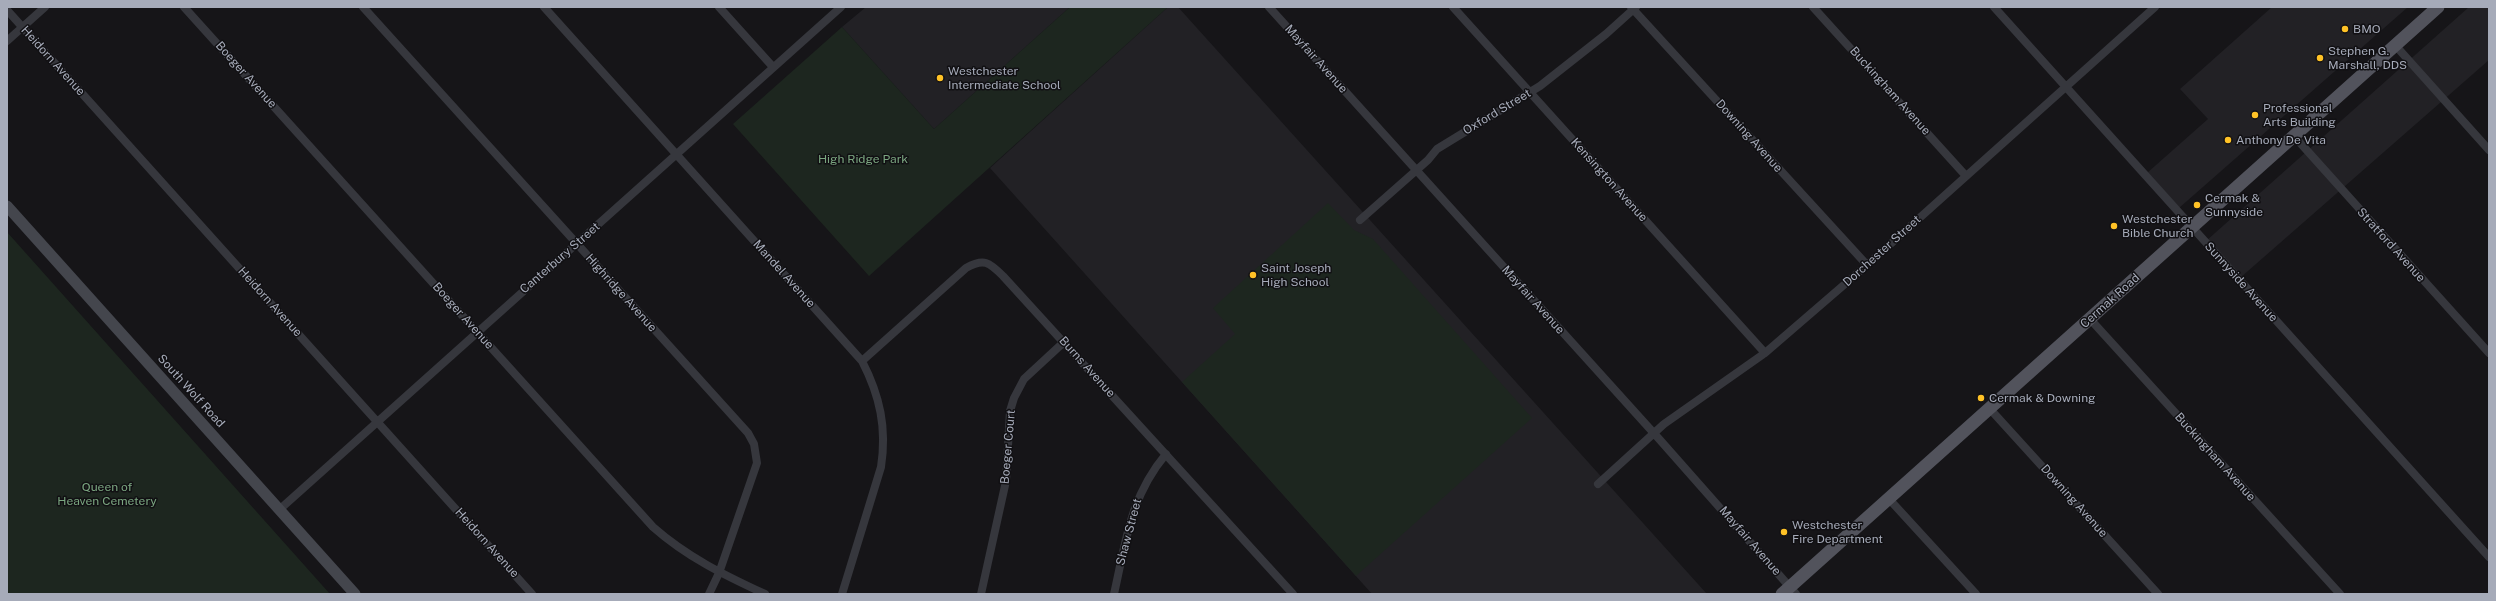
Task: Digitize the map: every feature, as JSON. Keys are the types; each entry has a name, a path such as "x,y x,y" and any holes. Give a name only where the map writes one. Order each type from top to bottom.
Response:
{"main road":[{"name":"Cermak Road","path":"1789,592 1889,499 2438,7"},
{"name":"South Wolf Road","path":"7,206 355,594"}],"street":[{"path":"7,42 45,7"},
{"name":"Boeger Avenue","path":"184,7 654,527 689,556 719,573 765,594"},
{"name":"Highridge Avenue","path":"363,7 748,433 754,444 757,463 719,573 709,594"},
{"name":"Mandel Avenue","path":"544,7 862,361 880,404 883,449 880,467 842,594"},
{"path":"719,7 773,67"},
{"name":"Canterbury Street","path":"279,510 841,7"},
{"name":"Mayfair Avenue","path":"1269,7 1654,433 1789,592"},
{"name":"Kensington Avenue","path":"1453,7 1765,353"},
{"name":"Buckingham Avenue","path":"1813,7 1966,176"},
{"name":"Sunnyside Avenue","path":"1994,7 2489,556"},
{"name":"Dorchester Street","path":"1598,484 1654,433 1765,353 1867,265 2155,7"},
{"name":"Oxford Street","path":"1360,220 1416,171 1437,150 1530,92 1576,58 1634,8"},
{"name":"Downing Avenue","path":"1634,8 1867,265"},
{"name":"Heidorn Avenue","path":"7,10 532,594"},
{"path":"2395,45 2489,150"},
{"name":"Stratford Avenue","path":"2294,136 2489,354"},
{"name":"Burns Avenue","path":"862,361 966,268 977,262 986,262 994,267 1064,342 1293,594"},
{"name":"Buckingham Avenue","path":"2090,319 2340,594"},
{"name":"Boeger Court","path":"981,594 1006,481 1010,411 1014,398 1024,379 1064,342"},
{"name":"Downing Avenue","path":"1990,409 2158,594"},
{"name":"Shaw Street","path":"1114,594 1137,500 1149,476 1166,454"},
{"path":"1889,499 1976,594"}],"shaded area":[{"name":"Westchester Intermediate School","path":"866,7 1070,7 934,129 842,27"},
{"name":"Saint Joseph High School","path":"1168,7 1178,7 1707,594 1372,594 990,168"},
{"path":"2272,7 2408,7 2179,208 2147,173 2208,119 2180,89"},
{"path":"2469,7 2489,7 2489,60 2240,278 2206,241"}],"green space":[{"name":"High Ridge Park","path":"1070,7 1168,7 869,276 733,124 842,27 934,129"},
{"path":"1328,203 1354,230 1373,239 1532,418 1356,576 1182,382 1235,334 1213,308"},
{"name":"Queen of Heaven Cemetery","path":"7,232 330,594 7,594"}],"place":[{"name":"BMO","path":"2345,29"},
{"name":"Stephen G. Marshall, DDS","path":"2320,58"},
{"name":"Westchester Intermediate School","path":"940,78"},
{"name":"Professional Arts Building","path":"2255,115"},
{"name":"Anthony De Vita","path":"2228,140"},
{"name":"Cermak & Sunnyside","path":"2197,205"},
{"name":"Westchester Bible Church","path":"2114,226"},
{"name":"Saint Joseph High School","path":"1253,275"},
{"name":"Cermak & Downing","path":"1981,398"},
{"name":"Westchester Fire Department","path":"1784,532"}]}
